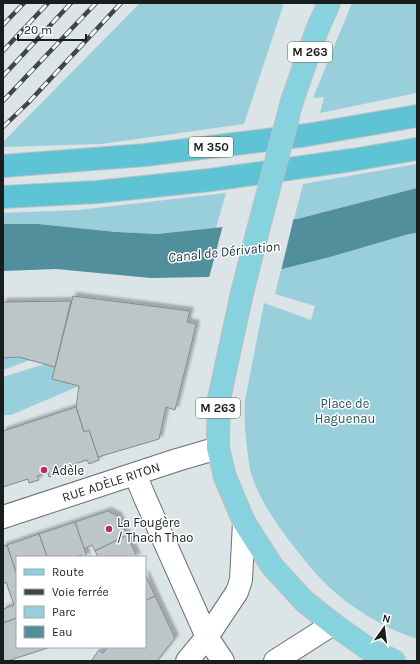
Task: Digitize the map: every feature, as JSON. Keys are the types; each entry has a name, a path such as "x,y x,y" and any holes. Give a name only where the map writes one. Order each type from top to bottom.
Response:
{"highway":[{"name":"M 350","path":"3,166 153,154 307,135 417,116"},
{"name":"M 350","path":"3,197 97,192 210,180 352,160 417,149"}],"main road":[{"name":"M 263","path":"329,3 317,30 292,101 242,293 219,398 218,448 225,477 244,522 272,566 304,601 333,624 370,650 394,661"}],"street":[{"name":"RUE ADÈLE RITON","path":"3,517 218,448"},
{"path":"135,474 207,637 223,661"},
{"path":"187,661 207,637 237,592 241,580 244,522"},
{"path":"275,661 333,624"}],"green space":[{"path":"140,3 284,3 244,124 101,144 3,147 3,142"},
{"path":"352,3 417,3 417,93 320,113 324,97 313,98"},
{"path":"417,164 417,188 294,219 303,184"},
{"path":"226,193 216,228 157,234 116,232 38,224 3,224 3,213 79,210"},
{"name":"Place de Haguenau","path":"417,233 417,639 378,622 341,598 316,574 279,527 258,492 249,466 245,434 245,400 264,303 311,320 315,306 275,294 281,269"},
{"path":"19,357 30,360 3,370 3,358"},
{"path":"45,364 74,372 79,386 11,415 3,415 3,377"}],"water":[{"name":"Canal de Dérivation","path":"417,188 417,233 274,271 207,277 151,278 56,269 3,271 3,224 38,224 116,232 157,234 297,219"}],"pier":[{"path":"294,217 281,271 274,273 209,278 223,225"}],"building":[{"path":"73,296 190,311 187,322 196,324 192,342 175,410 166,407 159,439 98,457 89,430 84,432 76,407 79,386 52,379"},
{"path":"71,301 55,367 19,357 3,358 3,302"},
{"path":"76,407 84,432 89,430 99,460 89,464 87,460 59,469 60,473 49,477 48,473 37,476 39,480 29,483 28,479 3,487 3,431"},
{"path":"108,511 118,516 127,535 95,551 92,545 84,549 75,522"},
{"path":"75,522 87,556 47,556 39,534"},
{"path":"39,534 47,556 16,556 16,573 7,545"},
{"path":"127,535 137,556 98,556 95,551"},
{"path":"7,545 16,573 16,618 3,623 3,609 14,605 6,582 3,584 3,546"},
{"path":"146,576 155,596 146,600"},
{"path":"155,596 175,638 157,661 92,660 99,650 103,653 107,648 146,648 146,600"},
{"path":"16,618 16,648 48,648 3,661 3,623"}],"railway":[{"path":"3,25 24,3"},
{"path":"3,51 48,3"},
{"path":"3,76 71,3"},
{"path":"3,101 96,3"},
{"path":"3,127 28,103 121,3"}],"place":[{"name":"Adèle","path":"44,470"},
{"name":"La Fougère / Thach Thao","path":"109,529"}]}
